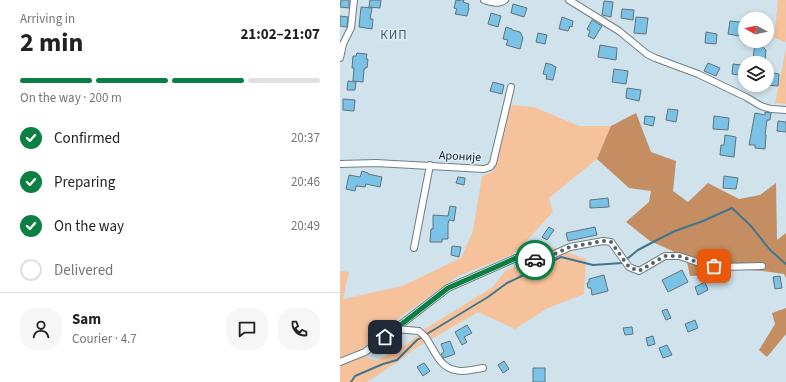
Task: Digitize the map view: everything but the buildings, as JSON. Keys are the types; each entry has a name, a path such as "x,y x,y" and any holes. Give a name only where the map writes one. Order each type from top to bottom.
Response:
{"street":[{"path":"340,58 343,44 351,28 354,0"},
{"path":"484,0 502,3 505,0"},
{"path":"569,0 619,31 647,54 698,74 746,97 761,106 772,109 786,110"},
{"name":"Ароније","path":"414,248 430,166 488,168 492,164 511,87"},
{"path":"340,164 376,163 430,166"},
{"path":"340,362 365,352 448,288 516,258 534,260 550,256 570,247 603,241 611,242 629,267 639,271 665,256 679,256 706,265 722,267 762,266"},
{"path":"394,329 419,331 426,338 435,354 444,365 454,370 464,371 483,368"}],"shaded area":[{"path":"778,0 786,0 786,42 774,38"},
{"path":"786,49 786,104 775,103"},
{"path":"510,105 534,107 579,126 611,126 597,159 549,198 553,212 520,248 511,255 458,276 403,315 363,348 340,359 340,271 349,272 343,299 402,286 461,258 473,231 482,176 493,172"},
{"path":"636,113 651,152 676,161 673,191 688,202 708,183 739,199 760,195 776,183 777,240 786,233 786,278 784,274 719,268 710,275 690,276 686,257 650,241 626,222 649,202 651,191 629,188 597,159 611,126"},
{"path":"552,247 586,259 584,294 548,308 515,329 478,312 416,348 367,382 340,382 340,366 365,356 376,361 407,344 425,329 493,287 505,271 521,264 530,256"},
{"path":"786,308 786,334 767,357 759,350 775,324 772,313"}],"waterway":[{"path":"351,382 355,376 383,364 397,360 417,340 488,297 507,283 561,257 593,265 622,263 638,250 657,240 675,231 703,221 732,208 751,226 770,250 786,264"}],"way so far":[{"path":"535,260 550,256 570,247 603,241 611,242 629,267 639,271 665,256 679,256 706,265 714,266"}],"district":[{"name":"КИП","path":"394,34"}],"route":[{"path":"385,337 448,288 516,258 535,260"}]}
